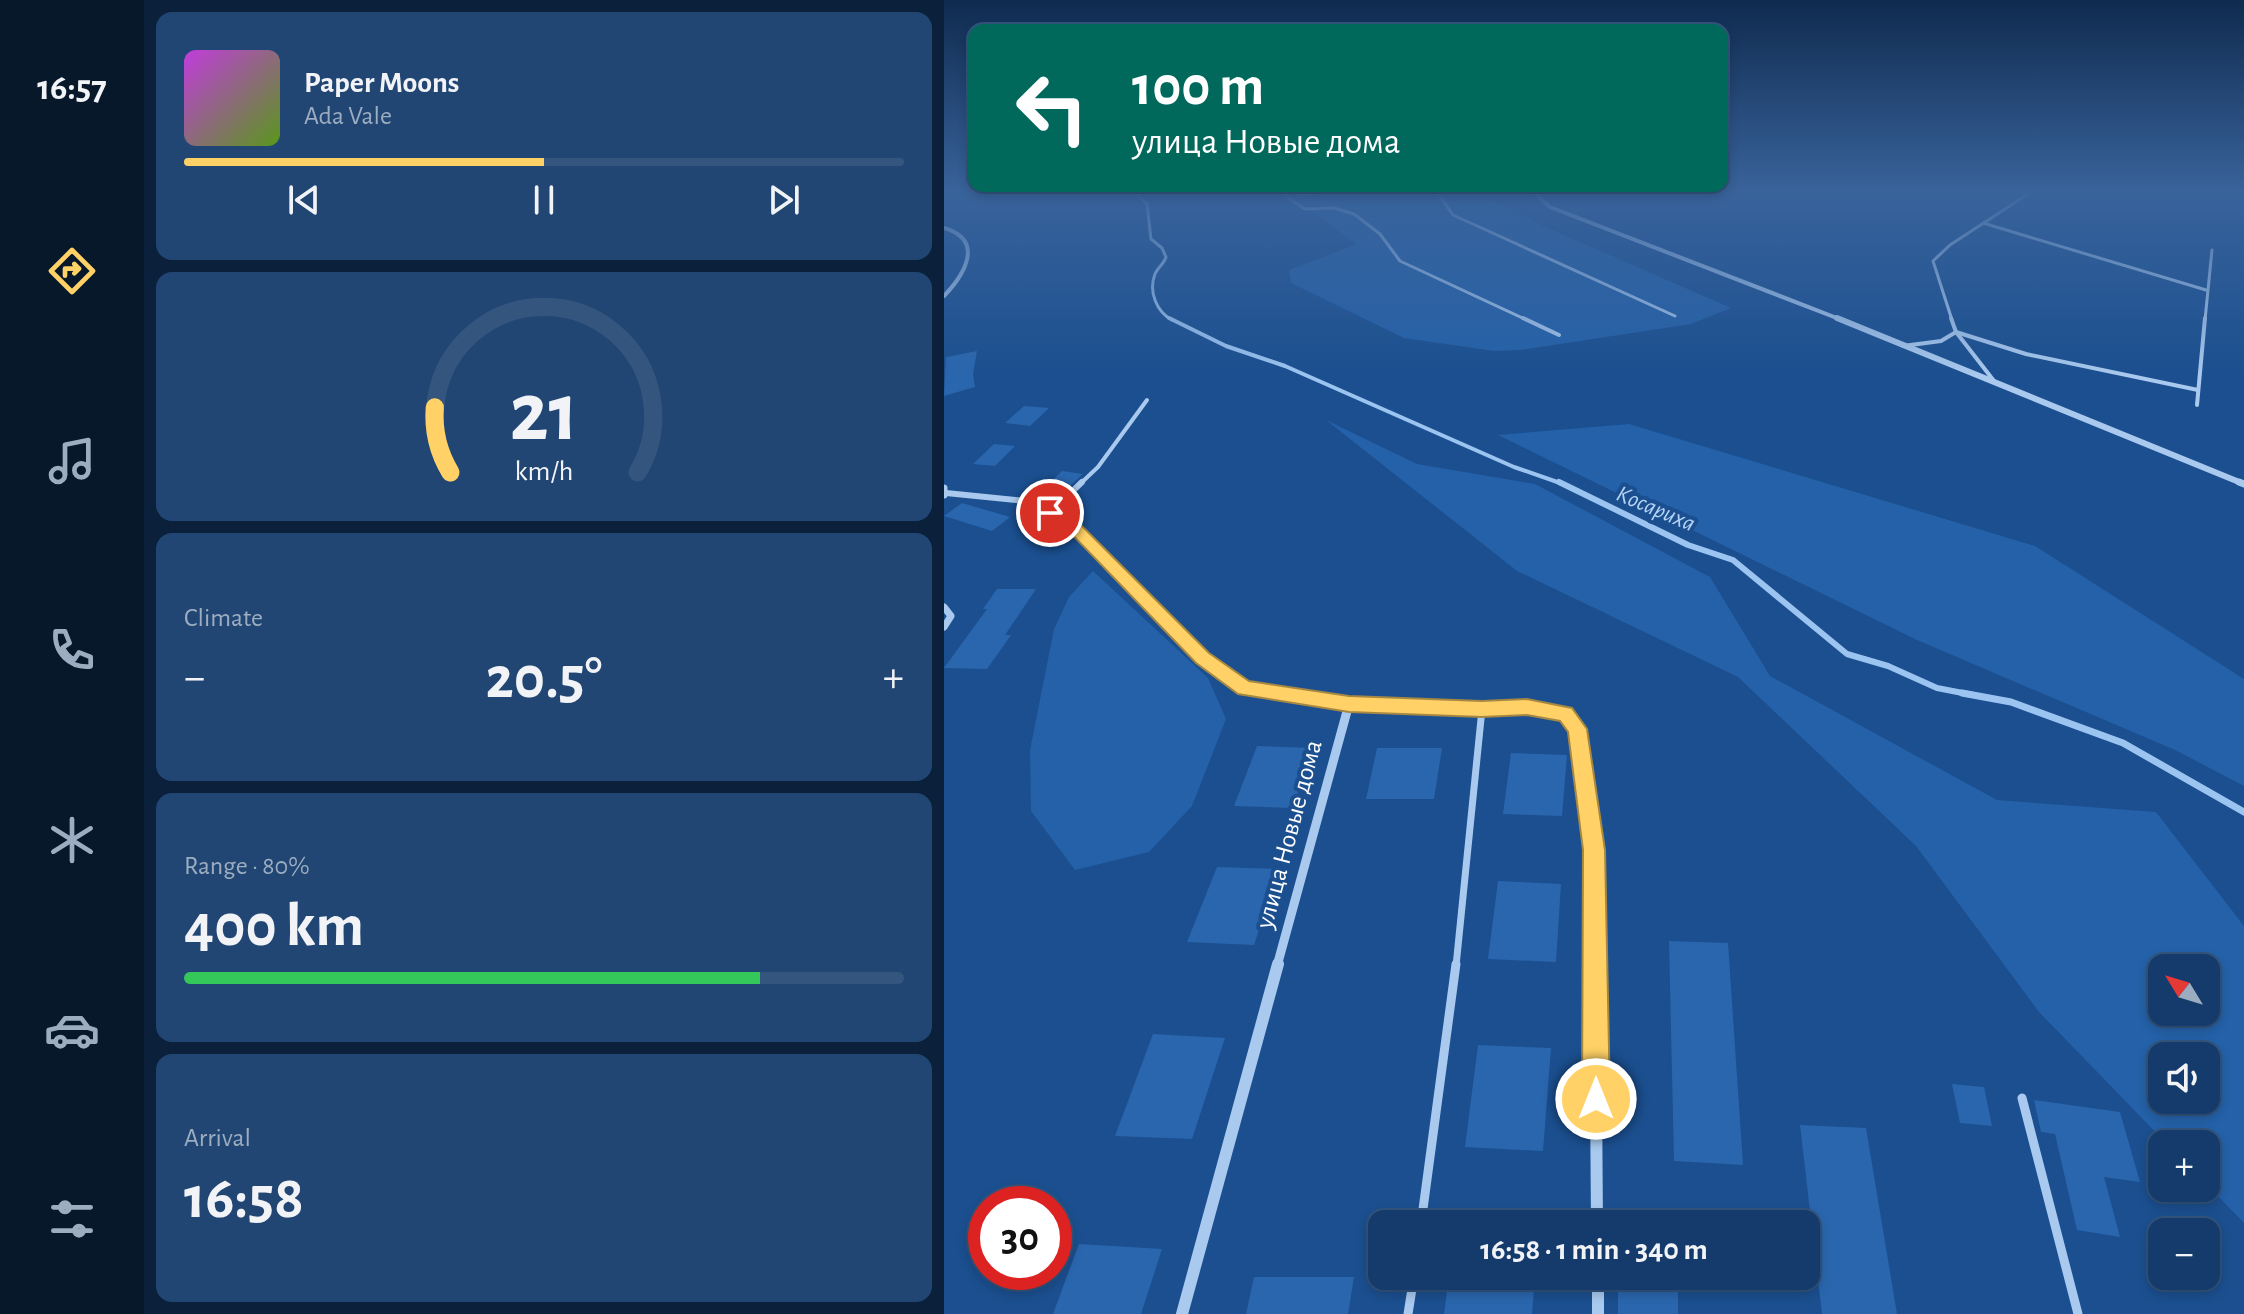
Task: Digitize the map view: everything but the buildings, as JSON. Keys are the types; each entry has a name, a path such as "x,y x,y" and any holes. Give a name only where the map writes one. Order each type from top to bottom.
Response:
{"street":[{"path":"944,296 962,275 968,253"},
{"path":"1671,253 2244,484"},
{"path":"944,607 951,616 944,627"},
{"path":"1349,704 1482,709 1527,707 1566,714 1577,729 1594,850 1597,1210"},
{"name":"улица Новые дома","path":"1182,1314 1349,704"},
{"path":"1598,1290 1598,1314"}],"lane":[{"path":"1394,253 1400,261 1559,335"},
{"path":"1537,253 1675,316"},
{"path":"1941,253 1933,261 1934,271 1956,332 1994,381"},
{"path":"2084,253 2206,290"},
{"path":"2197,405 2212,253"},
{"path":"1899,346 1941,341 1956,332 2026,354 2198,390"},
{"path":"1050,513 1098,467 1147,400"},
{"path":"945,492 1025,501 1070,522 1202,658 1245,688 1349,704"},
{"path":"1423,1210 1454,988 1482,709"},
{"path":"2022,1098 2078,1314"},
{"path":"1408,1314 1412,1290"}],"shaded area":[{"path":"1333,253 1606,253 1731,308 1691,324 1520,350 1494,351 1404,338 1291,283 1289,270"},
{"path":"1326,420 1417,464 1535,484 1710,577 1770,676 1997,800 2156,812 2244,926 2244,1223 2220,1198 2220,1130 2153,1130 2039,1012 1916,846 1738,677 1517,571"},
{"path":"1629,424 2035,546 2244,679 2244,786 2175,750 1917,640 1498,435"},
{"path":"1093,571 1208,678 1226,719 1192,806 1149,852 1075,870 1031,811 1030,750 1054,629 1069,597"}],"waterway":[{"name":"Косариха","path":"1164,253 1164,262 1153,281 1153,294 1158,307 1170,319"},
{"name":"Косариха","path":"1170,319 1226,346 1285,366 1514,467 1563,484"},
{"name":"Косариха","path":"1559,482 1688,545 1733,560 1847,654 1888,666 1937,688 1973,695"},
{"name":"Косариха","path":"1962,693 2011,702 2123,743 2244,812"}],"route":[{"path":"1050,513 1070,522 1202,658 1245,688 1349,704 1482,709 1527,707 1566,714 1577,729 1594,850 1596,1099"}]}
